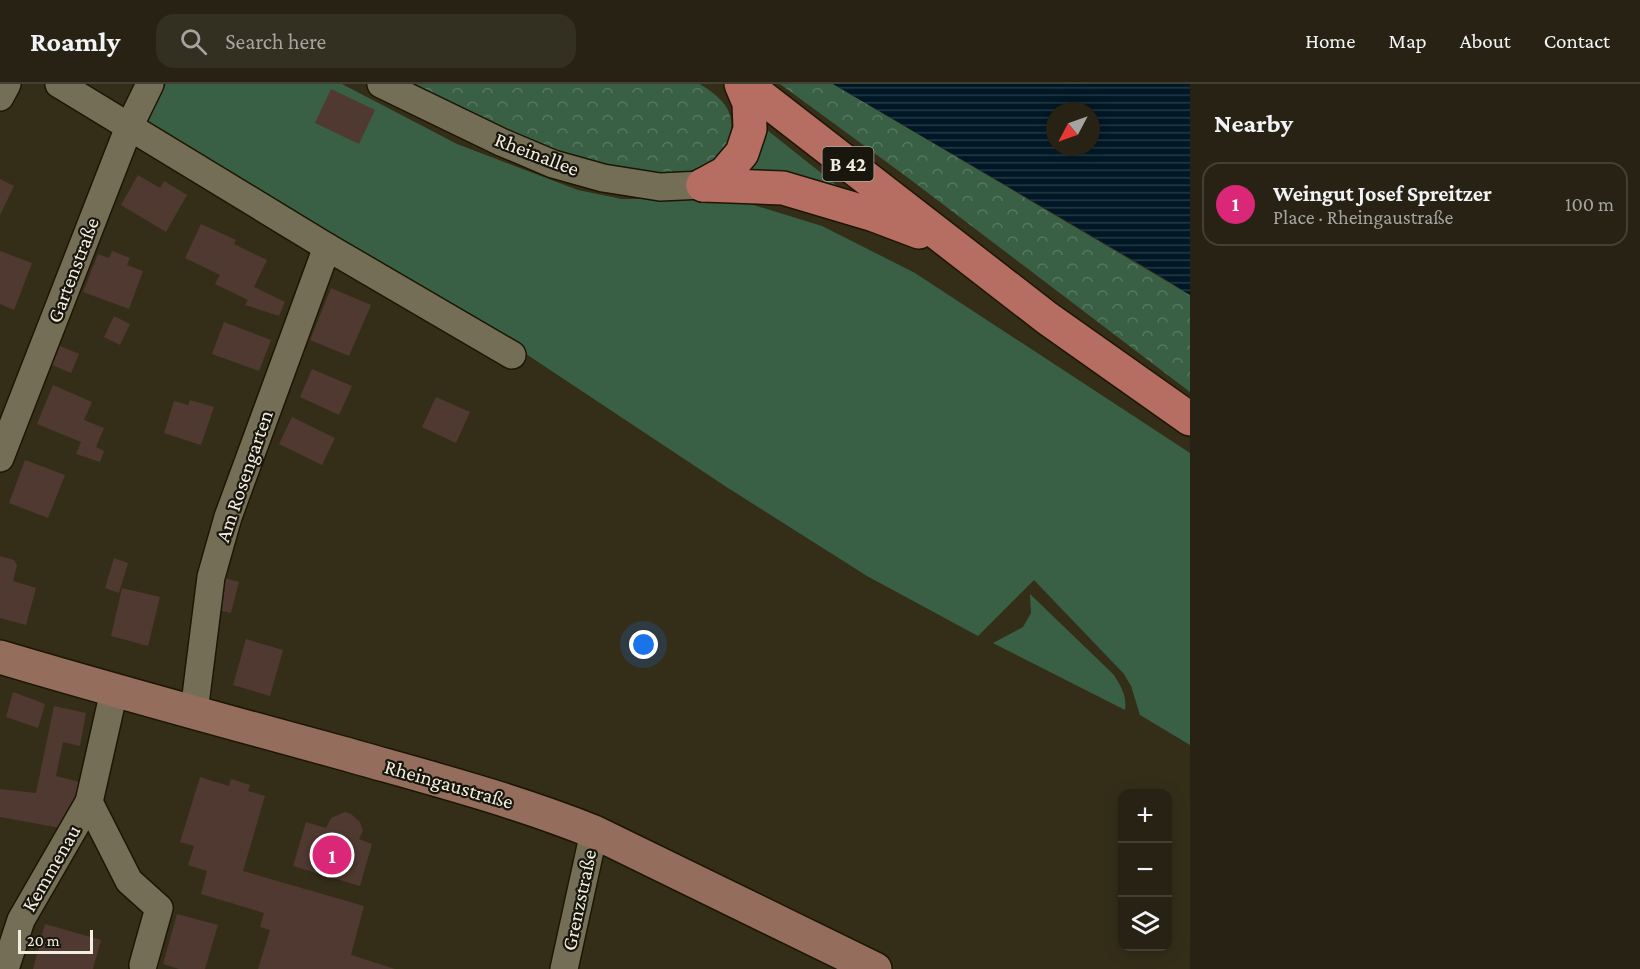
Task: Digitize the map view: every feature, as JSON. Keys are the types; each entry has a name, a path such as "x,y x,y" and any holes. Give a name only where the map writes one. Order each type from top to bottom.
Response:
{"main road":[{"path":"703,186 725,173 742,153 750,129 749,103 743,84"},
{"name":"B 42","path":"743,84 1057,325 1190,419"},
{"path":"703,186 783,188 874,214 951,245"},
{"name":"Rheingaustraße","path":"0,657 522,805 594,832 875,969"}],"street":[{"path":"0,97 7,84"},
{"path":"59,84 327,247 512,355"},
{"name":"Gartenstraße","path":"0,458 129,127 150,84"},
{"name":"Rheinallee","path":"381,84 501,142 553,164 603,178 660,187 703,186"},
{"name":"Am Rosengarten","path":"194,712 211,577 228,517 327,247"},
{"name":"Kemmenau","path":"5,969 21,920 89,802 114,691"},
{"name":"Kemmenau","path":"89,802 129,881 159,908 143,965"},
{"name":"Grenzstraße","path":"564,969 594,832"}],"green space":[{"path":"166,84 342,84 457,144 578,190 622,199 734,199 822,226 915,273 1190,453 1190,745 1140,715 1131,686 1124,674 1034,580 978,636 867,576 728,488 520,350 145,126"},
{"path":"402,84 700,84 723,102 730,115 731,130 724,150 711,163 694,170 652,173 630,170 557,154"},
{"path":"780,84 833,84 1190,295 1190,392 907,177"},
{"path":"762,126 854,199 741,172"},
{"path":"1030,594 1114,675 1124,695 1125,710 993,643 1023,627 1031,613"}],"water":[{"path":"833,84 1190,84 1190,295 1160,276"}],"building":[{"path":"331,89 375,110 359,144 315,123"},
{"path":"138,175 160,188 164,181 187,195 166,232 121,205"},
{"path":"0,179 14,186 0,215"},
{"path":"201,224 236,240 234,244 267,260 254,287 285,302 279,316 245,305 248,300 215,284 220,275 185,258"},
{"path":"0,251 32,263 14,310 0,304"},
{"path":"112,251 130,258 127,265 143,271 129,309 83,292 98,254 109,258"},
{"path":"331,288 371,305 349,356 310,340"},
{"path":"114,316 130,324 120,345 104,337"},
{"path":"224,322 271,340 259,371 212,354"},
{"path":"60,346 79,354 71,373 52,365"},
{"path":"312,369 352,386 339,415 300,397"},
{"path":"53,385 92,402 84,420 104,428 96,447 104,451 100,462 76,454 81,442 37,424"},
{"path":"436,397 470,412 456,443 422,427"},
{"path":"190,400 214,407 201,445 164,433 174,401 188,405"},
{"path":"292,417 335,438 322,465 279,444"},
{"path":"25,460 65,475 48,518 9,503"},
{"path":"0,556 14,560 17,565 13,581 36,588 26,625 0,618"},
{"path":"114,558 128,563 119,593 105,588"},
{"path":"221,577 239,582 231,613 213,609"},
{"path":"122,588 160,597 148,646 111,636"},
{"path":"246,639 283,650 270,696 233,685"},
{"path":"13,692 45,704 38,728 6,717"},
{"path":"54,706 86,713 80,746 63,742 56,776 79,782 66,829 0,817 0,789 36,793"},
{"path":"200,777 229,786 231,779 250,785 248,791 265,796 243,871 364,906 351,955 395,969 258,969 270,930 260,927 264,913 201,894 207,871 188,865 194,846 180,842"},
{"path":"345,812 360,822 363,831 359,839 372,844 360,886 293,866 306,822 326,828 331,818"},
{"path":"177,914 218,925 205,969 179,969 163,964"},
{"path":"45,924 101,940 93,969 33,969"}],"place":[{"name":"Weingut Josef Spreitzer","path":"332,855"}]}
